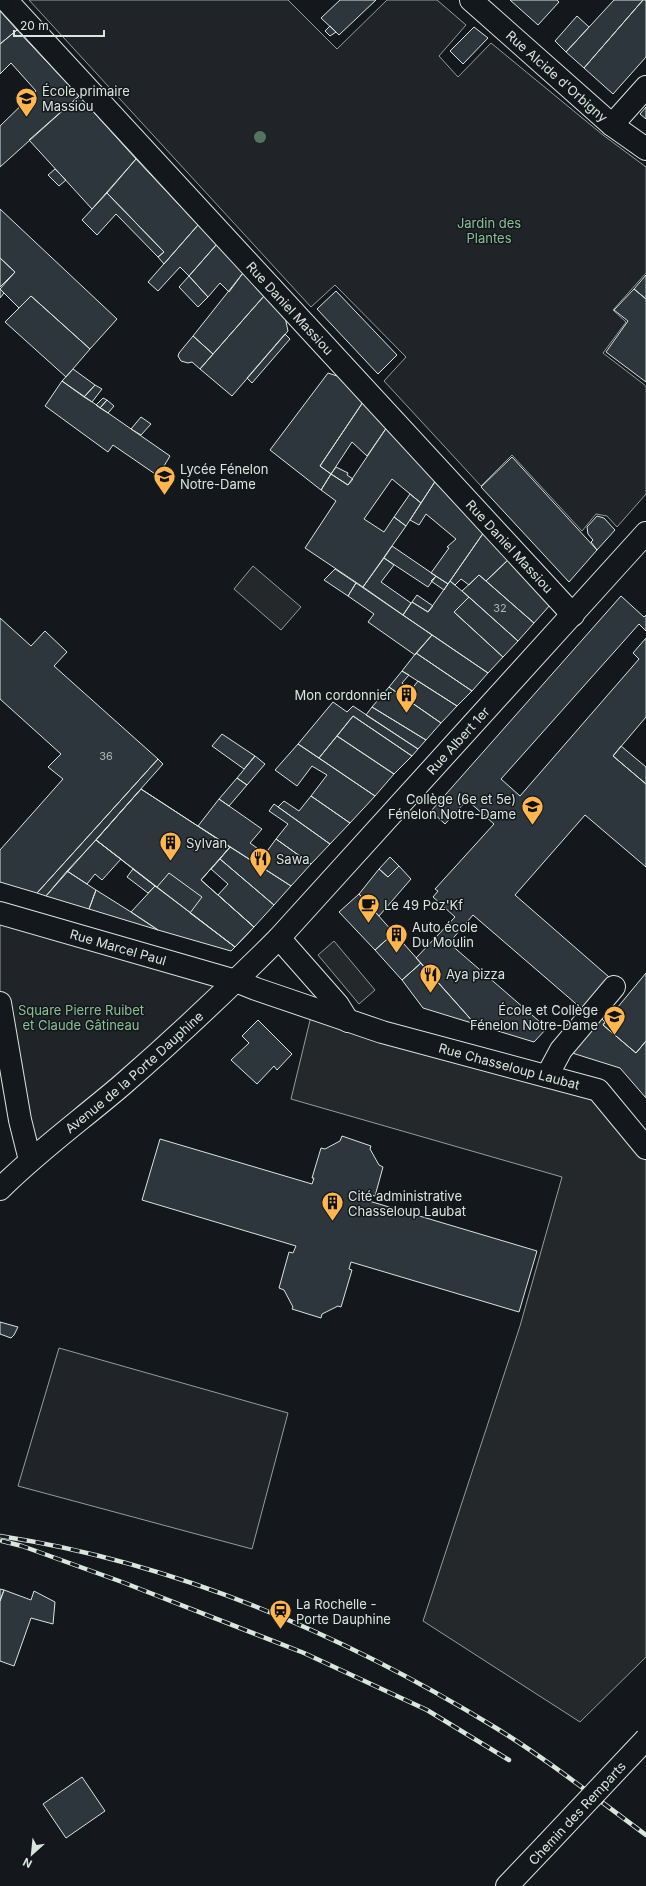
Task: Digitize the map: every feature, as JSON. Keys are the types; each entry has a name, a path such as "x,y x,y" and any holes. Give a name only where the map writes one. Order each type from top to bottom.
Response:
{"street":[{"name":"Rue Daniel Massiou","path":"6,0 573,615"},
{"name":"Rue Alcide d'Orbigny","path":"471,0 612,125 646,149"},
{"path":"612,125 646,87"},
{"name":"Rue Albert 1er","path":"236,981 279,938 646,533"},
{"name":"Rue Marcel Paul","path":"0,914 236,981"},
{"path":"279,938 338,1005 348,1021"},
{"name":"Rue Chasseloup Laubat","path":"236,981 382,1032 598,1090 646,1148"},
{"name":"Avenue de la Porte Dauphine","path":"0,1189 30,1160 146,1064 236,981"},
{"path":"547,1076 561,1050 614,987"},
{"path":"0,1003 20,1120 30,1160"},
{"name":"Chemin des Remparts","path":"507,1886 646,1739"}],"green space":[{"name":"Jardin des Plantes","path":"29,0 288,0 337,49 387,0 437,0 466,25 439,56 458,77 491,43 603,135 646,167 646,273 613,310 626,322 603,353 646,386 646,494 617,527 607,516 596,514 582,531 512,455 481,486 384,381 406,357 335,285 311,307"},
{"name":"Square Pierre Ruibet et Claude Gâtineau","path":"0,913 236,981 30,1160 0,1003"},
{"path":"59,1348 288,1413 252,1549 18,1486"}],"shaded area":[{"path":"253,566 301,607 281,630 234,589"},
{"path":"334,941 375,990 359,1004 318,955"},
{"path":"313,1008 598,1090 646,1148 646,1657 580,1722 423,1621 520,1326 562,1177 291,1099"}],"building":[{"path":"340,0 376,0 339,35 321,18"},
{"path":"510,0 557,0 559,2 538,25"},
{"path":"614,0 643,0 584,68 566,52"},
{"path":"643,0 646,0 646,57 613,94 584,68"},
{"path":"0,11 17,30 0,44"},
{"path":"577,16 589,27 566,52 555,41"},
{"path":"330,26 336,32 330,36 325,31"},
{"path":"474,27 488,38 463,64 450,51"},
{"name":"École primaire Massiou","path":"17,30 79,96 0,167 0,126 36,91 11,63 0,74 0,44"},
{"path":"79,96 136,159 92,209 29,140"},
{"path":"646,107 646,119 640,114"},
{"path":"136,159 198,225 164,264 158,257 164,252 107,193"},
{"path":"55,169 66,180 59,186 48,175"},
{"path":"107,193 164,252 158,257 116,214 97,235 82,220"},
{"path":"0,209 117,319 90,349 31,296 19,308 0,289 15,272 0,258"},
{"path":"198,225 217,244 189,276 180,267 158,291 148,282"},
{"path":"217,244 243,273 229,292 220,283 208,297 189,276"},
{"path":"0,258 15,272 0,287"},
{"path":"243,273 264,296 213,354 193,336"},
{"path":"646,275 646,299 634,289"},
{"path":"189,276 208,297 198,307 179,287"},
{"path":"0,289 4,293 0,298"},
{"path":"634,289 646,299 646,382 606,352 628,321 614,310"},
{"path":"336,291 397,355 378,374 317,309"},
{"path":"31,296 90,349 66,377 5,322"},
{"path":"264,296 285,317 288,331 232,396 200,369"},
{"path":"285,334 290,339 252,383 247,378"},
{"path":"193,336 213,354 200,369 192,362 188,363 181,361 178,356"},
{"path":"73,369 95,385 84,397 62,381"},
{"path":"328,373 340,377 363,402 320,466 331,474 321,490 270,450"},
{"path":"62,381 170,456 158,476 113,445 108,452 45,406"},
{"path":"95,385 102,389 92,402 84,397"},
{"path":"103,398 107,400 100,408 96,405"},
{"path":"107,400 114,406 108,413 100,408"},
{"path":"363,402 387,427 367,456 352,442 331,474 320,466"},
{"path":"141,417 151,424 141,435 131,429"},
{"path":"387,427 436,480 421,503 392,479 364,519 384,532 394,517 406,526 363,587 305,548 336,501 321,490 331,474 348,485"},
{"path":"512,457 597,550 569,582 481,487"},
{"path":"336,467 348,473 347,475 353,479 348,485 331,474"},
{"path":"436,480 484,532 448,584 431,573 449,548 447,547 456,539 426,514 419,525 410,520"},
{"path":"410,494 421,503 406,526 394,517"},
{"path":"597,516 604,518 615,530 597,550 591,542 593,540 588,534 587,527"},
{"path":"484,532 509,559 486,581 479,575 469,585 461,579 455,585 450,581"},
{"path":"392,546 436,576 428,587 384,558"},
{"path":"384,558 394,565 381,582 411,603 403,615 363,587"},
{"path":"509,559 551,604 534,623 486,581"},
{"path":"335,569 356,583 348,596 324,580"},
{"path":"479,575 534,623 518,641 462,591"},
{"path":"436,576 448,584 444,590 431,581"},
{"path":"450,581 469,597 454,612 503,657 488,673 403,615 412,602 428,612"},
{"path":"356,583 432,635 415,655 368,622 374,614 348,596"},
{"path":"417,595 433,606 428,612 412,602"},
{"path":"621,596 644,617 646,615 646,631 639,624 501,779 520,796 639,659 633,653 646,638 646,717 613,756 646,784 646,867 585,815 515,895 609,977 582,1009 473,915 449,943 547,1028 534,1042 475,1024 416,958 455,917 433,897 438,891 435,889 494,824 467,800 445,824 431,811"},
{"path":"469,597 518,641 503,657 454,612"},
{"path":"0,618 31,646 45,631 67,652 54,666 158,759 37,893 0,882 0,850 63,779 48,767 61,754 0,699"},
{"path":"432,635 488,673 472,691 416,653"},
{"path":"416,653 472,691 457,706 402,671"},
{"path":"402,671 409,675 402,683 411,690 418,681 457,706 441,723 389,687"},
{"name":"Mon cordonnier","path":"389,687 441,723 426,740 372,707"},
{"path":"333,702 347,712 353,706 418,749 412,756 353,716 319,758 298,744"},
{"path":"372,707 426,740 418,749 366,715"},
{"path":"353,716 412,756 394,774 337,736"},
{"path":"222,734 255,756 244,769 212,746"},
{"path":"337,736 394,774 375,796 319,758"},
{"path":"298,744 375,796 350,823 311,796 327,775 312,766 297,786 275,770"},
{"path":"621,746 646,767 646,784 613,756"},
{"path":"255,756 265,764 247,785 237,778"},
{"path":"158,759 163,764 46,896 37,893"},
{"path":"237,778 247,785 229,806 219,799"},
{"name":"Sylvan","path":"141,789 230,847 201,880 254,927 235,947 190,913 202,897 169,873 157,887 155,886 96,840"},
{"name":"Sylvan","path":"141,789 230,847 201,880 254,927 235,947 96,840"},
{"path":"311,796 350,823 330,844 278,807 284,801 299,811"},
{"path":"219,799 262,829 250,843 265,854 276,839 311,864 291,886 198,826"},
{"path":"274,804 330,844 311,864 276,839 288,824 269,811"},
{"path":"96,840 121,859 102,880 95,874 87,884 67,871"},
{"path":"230,847 291,886 274,905 220,859"},
{"path":"390,857 399,866 388,877 379,869"},
{"name":"Sylvan","path":"220,859 274,905 254,927 218,895 228,884 211,869"},
{"path":"399,866 411,879 379,916 359,894 379,869 388,877"},
{"path":"133,869 155,886 148,893 127,877"},
{"path":"67,871 96,890 89,909 46,896"},
{"path":"155,886 235,947 231,951 158,930 131,912"},
{"path":"96,890 131,912 158,930 89,909"},
{"name":"Le 49 Poz'Kf","path":"359,894 394,933 375,950 339,912"},
{"name":"Auto école Du Moulin","path":"394,933 421,963 402,980 375,950"},
{"name":"Aya pizza","path":"421,963 475,1024 423,1008 402,980"},
{"path":"646,973 646,1041 636,1053 603,1025"},
{"path":"600,1017 605,1022 603,1025 636,1053 646,1041 646,1098 620,1068 569,1052"},
{"path":"258,1020 292,1054 277,1070 274,1066 257,1084 231,1060 249,1043 242,1036"},
{"name":"Cité administrative Chasseloup Laubat","path":"342,1136 371,1146 370,1149 379,1165 383,1167 375,1196 371,1195 369,1201 537,1251 519,1312 351,1262 349,1269 352,1270 341,1307 338,1306 322,1314 321,1318 292,1309 293,1307 284,1290 279,1288 289,1252 293,1253 296,1246 142,1200 160,1139 312,1184 314,1178 312,1178 321,1148 325,1149 340,1141"},
{"path":"0,1322 18,1327 11,1338 0,1334"},
{"path":"0,1589 4,1590 0,1601"},
{"path":"4,1590 31,1600 34,1591 55,1602 53,1624 31,1618 14,1666 0,1661 0,1601"},
{"path":"82,1777 105,1811 66,1838 43,1804"}],"railway":[{"path":"0,1536 66,1548 131,1564 195,1584 257,1607 319,1634 438,1694 496,1728 553,1766 646,1835"},
{"path":"2,1541 22,1546 122,1582 304,1653 427,1710 509,1760"}],"place":[{"name":"École primaire Massiou","path":"27,118"},
{"name":"Lycée Fénelon Notre-Dame","path":"164,496"},
{"name":"Mon cordonnier","path":"407,714"},
{"name":"Collège (6e et 5e) Fénelon Notre-Dame","path":"532,826"},
{"name":"Sylvan","path":"171,862"},
{"name":"Sawa","path":"260,878"},
{"name":"Le 49 Poz'Kf","path":"369,924"},
{"name":"Auto école Du Moulin","path":"396,954"},
{"name":"Aya pizza","path":"431,994"},
{"name":"École et Collège Fénelon Notre-Dame","path":"614,1036"},
{"name":"Cité administrative Chasseloup Laubat","path":"332,1222"},
{"name":"La Rochelle - Porte Dauphine","path":"281,1630"}]}
